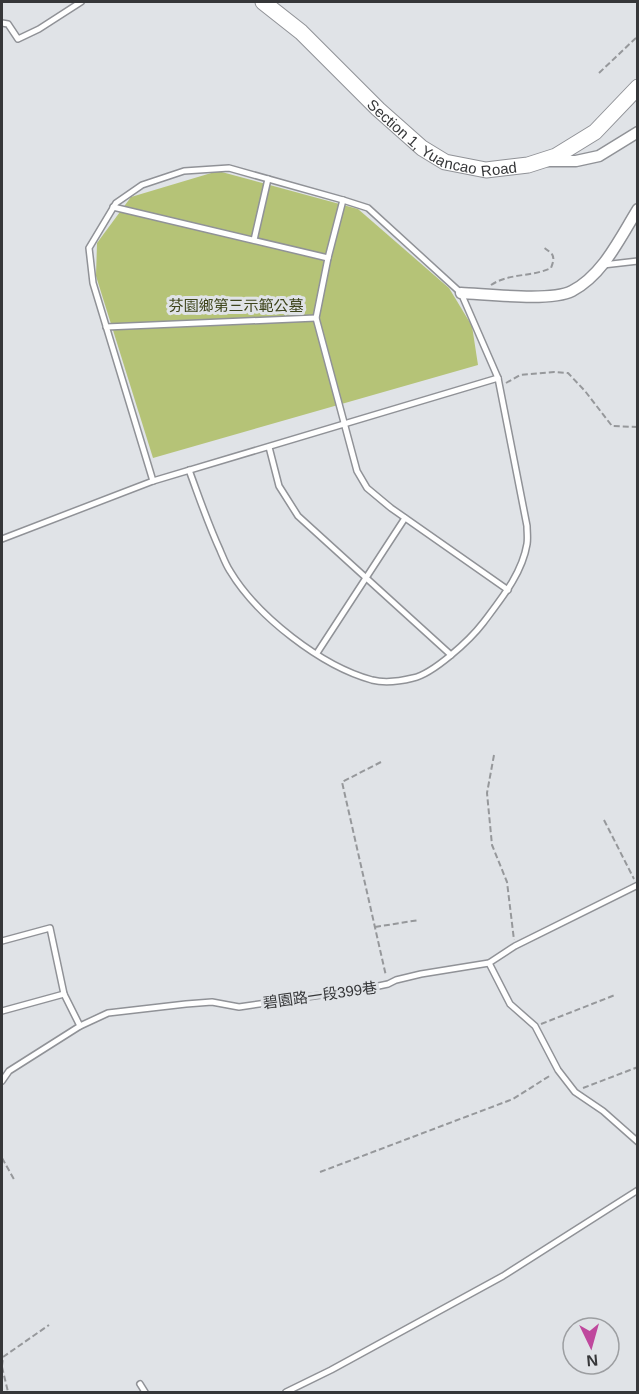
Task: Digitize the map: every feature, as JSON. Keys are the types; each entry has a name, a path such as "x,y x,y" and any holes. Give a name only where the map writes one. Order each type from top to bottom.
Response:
{"main road":[{"name":"Section 1, Yuancao Road","path":"263,2 301,32 378,109 422,148 446,162 486,170 528,165 556,156 595,132 638,87"}],"street":[{"path":"542,160 576,161 599,156 638,132"},
{"path":"461,293 546,296 569,293 582,285 602,265 638,209"}],"lane":[{"path":"2,23 8,24 18,39 39,29 81,2"},
{"path":"153,481 93,283 89,248 112,207 142,185 184,171 229,168 368,208 461,293 498,378 527,526 528,543 519,569 508,590 478,629 451,655 415,678 374,681 346,670 316,653 287,633 258,608 230,571 212,532 189,470"},
{"path":"254,240 268,179"},
{"path":"343,200 316,318 357,471 367,488 405,518 508,590"},
{"path":"112,207 328,258"},
{"path":"602,265 638,261"},
{"path":"106,327 316,318"},
{"path":"2,539 153,481 498,378"},
{"path":"269,447 279,486 298,516 451,655"},
{"path":"316,653 405,518"},
{"name":"碧園路一段399巷","path":"2,1081 9,1071 80,1026 108,1013 212,1002 239,1007 388,984 420,974 489,963 515,946 637,885"},
{"path":"2,941 50,928 64,994 80,1026"},
{"path":"489,963 510,1004 535,1026 558,1070 575,1092 638,1142"},
{"path":"2,1011 64,994"},
{"path":"286,1392 331,1370 503,1276 638,1190"},
{"path":"140,1384 145,1392"}],"path":[{"path":"598,73 638,36"},
{"path":"477,294 501,279 542,272 551,268 554,260 552,253 543,248"},
{"path":"500,386 520,375 554,372 568,374 585,391 612,426 638,427"},
{"path":"494,755 487,793 492,845 507,882 515,946"},
{"path":"381,762 342,782 388,984"},
{"path":"604,820 637,885"},
{"path":"375,927 419,920"},
{"path":"535,1026 615,995"},
{"path":"575,1092 638,1067"},
{"path":"320,1172 513,1099 558,1070"},
{"path":"2,1158 15,1181"},
{"path":"8,1392 2,1366 3,1357 49,1325"}],"green space":[{"name":"芬園鄉第三示範公墓","path":"218,171 358,209 449,288 472,326 478,365 153,458 96,276 97,243 131,197"}]}
